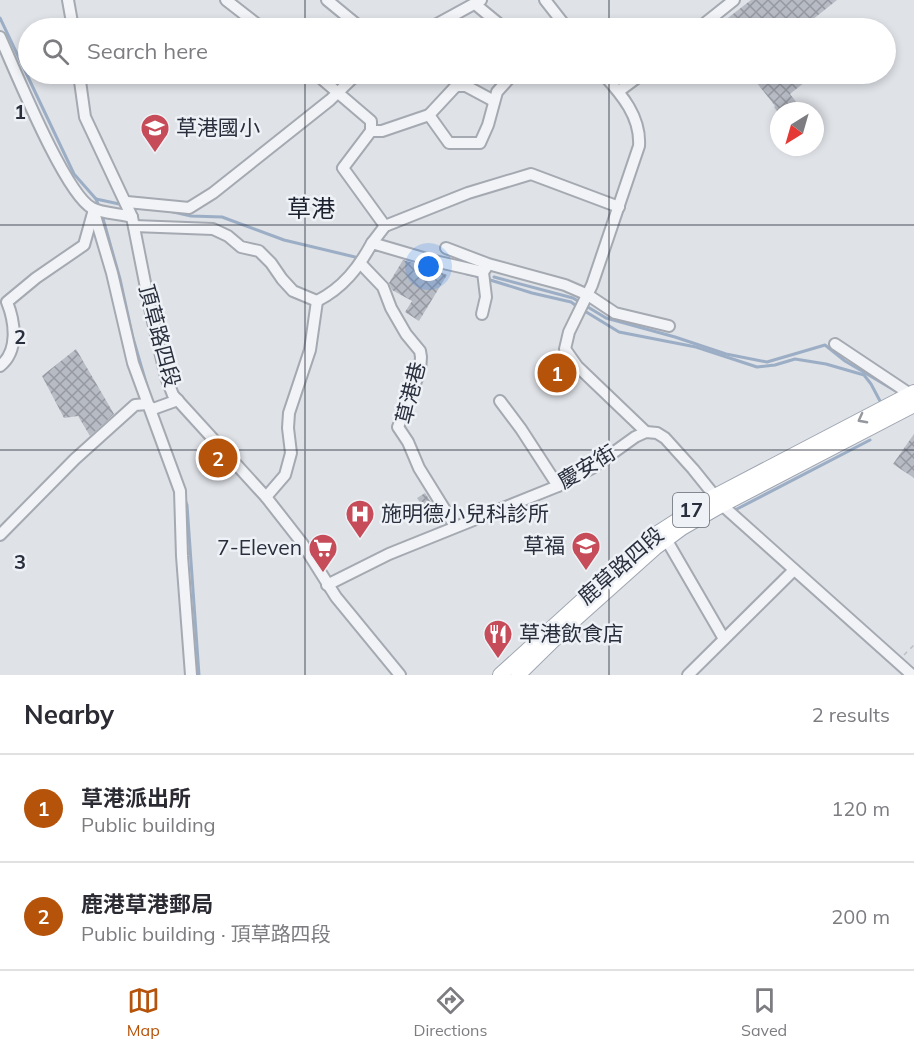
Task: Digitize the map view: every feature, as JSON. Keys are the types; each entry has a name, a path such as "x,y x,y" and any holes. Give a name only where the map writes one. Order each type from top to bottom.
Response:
{"main road":[{"name":"鹿草路四段","path":"500,675 653,536 913,397"},
{"name":"鹿草路四段","path":"518,675 570,624 666,539 718,500"}],"street":[{"path":"68,0 71,18"},
{"path":"226,0 249,18"},
{"path":"327,0 350,18"},
{"path":"545,0 559,18"},
{"path":"712,18 734,0"},
{"path":"448,18 478,2 494,18"},
{"path":"0,37 18,76"},
{"path":"22,84 63,174 83,201 93,209 133,221 213,229 228,236 241,247 259,251 293,291 317,301 342,285 361,264 372,243 386,226 468,194 531,174 619,207"},
{"name":"頂草路四段","path":"80,84 85,117 127,202 133,221 150,313 166,377 173,395 266,497 302,543 327,585 400,675"},
{"path":"329,84 371,121 371,131 343,168 386,226"},
{"path":"127,202 189,208 213,193 347,84"},
{"path":"429,114 449,143 480,143 488,125 497,92 504,84"},
{"path":"612,84 636,120 640,133 639,146 587,298 569,332 565,349 570,359 646,432 657,433 665,438 718,500 912,675"},
{"path":"619,91 628,84"},
{"path":"371,131 382,131 429,114 456,86 466,86 494,101"},
{"path":"0,366 5,362 12,348 14,330 12,315 3,304 84,244 93,209"},
{"path":"93,209 112,273 133,363 180,491 182,556 191,675"},
{"path":"372,243 430,260 486,268 565,285 615,313 669,326"},
{"path":"446,248 486,268"},
{"name":"草港巷","path":"361,264 383,287 391,308 406,334 420,351 420,371 398,427 408,442 419,468 455,526"},
{"path":"482,314 486,297 486,268"},
{"path":"266,497 285,475 291,453 289,413 310,350 317,301"},
{"path":"835,344 913,397"},
{"path":"0,535 108,428 135,405 147,404 153,409 178,400"},
{"path":"500,401 558,486"},
{"name":"慶安街","path":"327,585 389,554 558,486 592,468 634,437 646,432"},
{"path":"666,539 724,639"},
{"path":"688,675 794,570"}],"path":[{"path":"897,662 914,645"}],"building":[{"path":"751,0 837,0 814,18 728,18"},
{"path":"758,84 802,84 790,94 796,102 772,102"},
{"path":"403,260 414,263 429,272 432,268 447,275 419,321 405,312 412,301 392,290 389,283"},
{"path":"76,349 114,414 90,436 78,416 64,418 42,376"},
{"path":"914,434 914,478 893,464"},
{"path":"425,493 438,513 430,518 417,498"}],"waterway":[{"path":"0,18 18,56"},
{"path":"31,84 74,174 96,199 100,209"},
{"path":"96,199 124,205"},
{"path":"169,211 191,216 222,217 284,240 355,257"},
{"path":"102,215 147,386"},
{"path":"467,274 480,277"},
{"path":"494,277 573,298 606,318 726,354 767,362 825,345 845,361 899,393"},
{"path":"487,279 571,302 578,307"},
{"path":"583,310 619,332 696,347 757,367 795,359 826,364 864,375 880,401"},
{"path":"735,510 870,440"},
{"path":"184,497 187,505 199,675"}],"place":[{"name":"草港國小","path":"155,154"},
{"name":"草港派出所","path":"557,373"},
{"name":"鹿港草港郵局","path":"218,458"},
{"name":"施明德小兒科診所","path":"360,540"},
{"name":"草福","path":"586,572"},
{"name":"7-Eleven","path":"323,574"},
{"name":"草港飲食店","path":"498,660"}],"district":[{"name":"草港","path":"311,209"}]}
